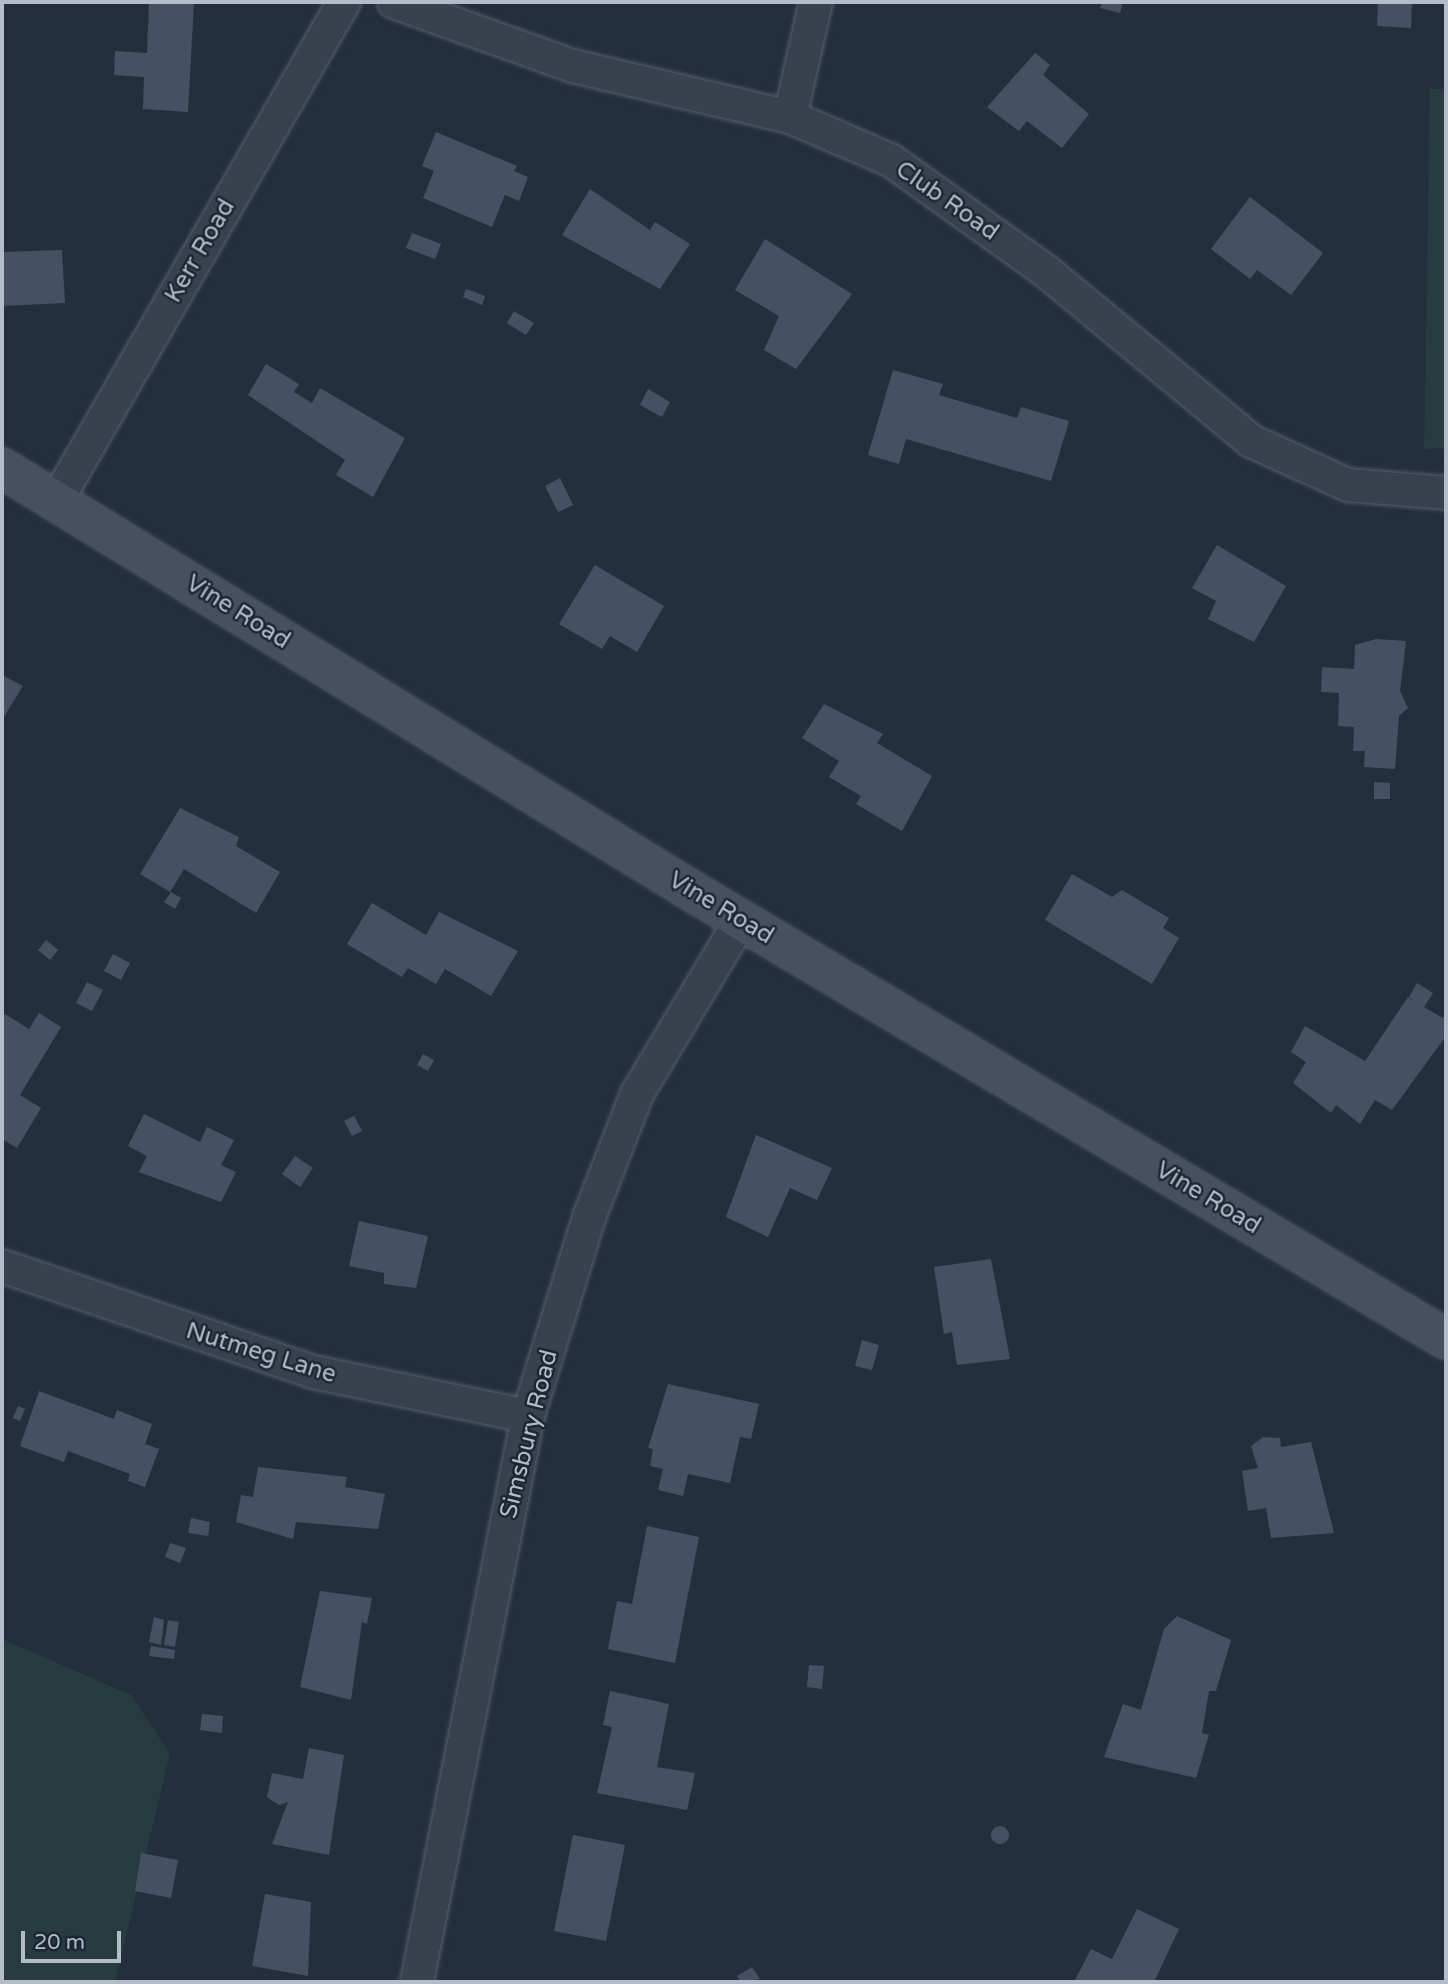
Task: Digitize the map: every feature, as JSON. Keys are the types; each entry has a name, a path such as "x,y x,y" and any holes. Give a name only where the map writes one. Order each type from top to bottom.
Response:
{"street":[{"name":"Kerr Road","path":"57,500 344,2"},
{"name":"Club Road","path":"394,2 573,66 790,117 892,161 1047,272 1251,441 1348,485 1446,493"},
{"path":"790,117 816,2"},
{"name":"Vine Road","path":"2,468 741,920 1446,1339"},
{"name":"Simsbury Road","path":"417,1982 528,1416 590,1216 637,1094 741,920"},
{"name":"Nutmeg Lane","path":"2,1266 313,1372 528,1416"}],"green space":[{"path":"1430,89 1446,89 1446,448 1424,449"},
{"path":"2,1639 131,1695 170,1754 115,1982 2,1982"}],"building":[{"path":"149,2 194,2 188,112 143,109 144,77 114,75 115,51 147,53"},
{"path":"1102,2 1123,2 1120,13 1100,8"},
{"path":"1378,2 1412,2 1411,28 1377,26"},
{"path":"1035,53 1050,65 1043,75 1089,114 1062,148 1027,121 1019,131 987,107"},
{"path":"436,132 517,166 514,171 528,177 519,201 505,195 492,227 423,198 434,171 422,166"},
{"path":"590,189 650,230 655,222 690,244 660,289 562,235"},
{"path":"1250,197 1323,253 1291,295 1257,270 1250,279 1211,249"},
{"path":"412,233 441,244 435,259 406,248"},
{"path":"765,239 852,294 796,369 764,350 779,316 735,290"},
{"path":"2,240 4,252 62,250 65,303 2,306"},
{"path":"466,289 485,296 482,305 463,297"},
{"path":"514,311 534,323 526,335 507,323"},
{"path":"266,364 299,384 294,392 312,403 320,388 405,438 373,497 336,475 345,460 248,395"},
{"path":"893,370 943,384 939,395 1017,418 1021,407 1069,421 1051,481 906,439 899,464 868,455"},
{"path":"648,389 670,402 662,417 640,405"},
{"path":"560,478 573,505 558,512 545,486"},
{"path":"1217,545 1286,586 1254,642 1208,619 1216,601 1192,588"},
{"path":"595,565 664,606 637,652 610,636 602,649 559,624"},
{"path":"1376,639 1406,641 1400,691 1408,708 1399,716 1395,769 1364,767 1365,751 1353,751 1354,727 1338,726 1339,693 1321,692 1322,667 1354,669 1355,645"},
{"path":"2,675 23,686 2,720"},
{"path":"824,704 883,734 877,743 932,776 902,831 856,804 861,796 829,777 839,761 802,738"},
{"path":"1374,782 1390,783 1390,799 1374,799"},
{"path":"180,808 239,837 236,846 280,872 256,913 184,869 170,892 140,874"},
{"path":"1072,874 1112,897 1122,890 1169,918 1163,928 1179,938 1152,984 1045,920"},
{"path":"171,892 181,898 175,909 164,902"},
{"path":"372,903 426,935 439,912 518,951 491,996 445,969 436,984 408,968 402,977 347,944"},
{"path":"46,940 58,950 50,960 38,950"},
{"path":"113,954 130,963 121,980 104,971"},
{"path":"87,982 103,990 92,1011 76,1003"},
{"path":"1417,983 1433,993 1424,1007 1443,1018 1446,1012 1446,1036 1392,1110 1375,1100 1360,1124 1336,1105 1331,1113 1293,1083 1306,1062 1291,1052 1305,1026 1365,1061 1408,997 1418,1003 1409,997"},
{"path":"39,1013 61,1027 20,1095 41,1108 17,1148 2,1139 2,1019 5,1014 29,1029"},
{"path":"423,1054 434,1060 428,1071 417,1065"},
{"path":"144,1114 200,1142 207,1127 234,1140 221,1165 236,1172 221,1202 139,1172 147,1156 128,1146"},
{"path":"354,1116 362,1131 352,1136 344,1121"},
{"path":"756,1135 832,1168 817,1200 790,1188 768,1237 726,1217"},
{"path":"295,1156 313,1168 300,1187 282,1174"},
{"path":"359,1221 428,1236 416,1288 384,1284 384,1273 349,1266"},
{"path":"991,1259 1010,1359 957,1365 952,1332 944,1334 934,1267"},
{"path":"862,1340 879,1345 872,1370 855,1366"},
{"path":"668,1384 759,1404 751,1439 740,1437 730,1483 688,1474 683,1496 658,1490 663,1469 650,1466 653,1449 648,1448"},
{"path":"39,1391 114,1419 117,1410 152,1424 145,1444 159,1449 145,1487 128,1481 130,1474 68,1451 64,1462 20,1446"},
{"path":"18,1406 25,1409 20,1421 13,1418"},
{"path":"1263,1437 1280,1438 1281,1447 1311,1442 1334,1533 1271,1538 1266,1508 1248,1511 1242,1471 1258,1468 1251,1446"},
{"path":"258,1467 347,1477 345,1487 385,1494 378,1529 296,1522 293,1539 236,1522 241,1495 253,1497"},
{"path":"191,1518 210,1522 208,1536 188,1533"},
{"path":"647,1526 699,1537 675,1663 608,1649 617,1601 632,1604"},
{"path":"170,1543 186,1548 180,1563 165,1557"},
{"path":"320,1591 372,1598 367,1624 362,1622 351,1700 300,1687"},
{"path":"1177,1616 1231,1640 1216,1691 1209,1691 1202,1733 1209,1735 1196,1778 1104,1757 1123,1704 1141,1710 1164,1629"},
{"path":"154,1617 164,1620 161,1645 149,1642"},
{"path":"168,1620 179,1622 175,1647 164,1645"},
{"path":"151,1646 175,1650 174,1659 149,1656"},
{"path":"809,1665 824,1666 822,1689 807,1687"},
{"path":"610,1691 669,1704 657,1767 695,1773 687,1810 597,1793 612,1727 603,1725"},
{"path":"202,1714 223,1716 222,1733 200,1730"},
{"path":"309,1748 344,1755 329,1855 272,1844 288,1802 279,1805 267,1797 272,1773 303,1779"},
{"path":"996,1826 1004,1826 1009,1835 1007,1842 996,1844 991,1839 991,1831"},
{"path":"573,1835 625,1845 606,1941 554,1931"},
{"path":"141,1853 178,1860 171,1898 135,1891"},
{"path":"265,1894 311,1902 308,1976 252,1966"},
{"path":"1137,1909 1179,1929 1154,1982 1074,1982 1091,1949 1112,1959"},
{"path":"752,1967 760,1979 741,1982 737,1976"}]}
